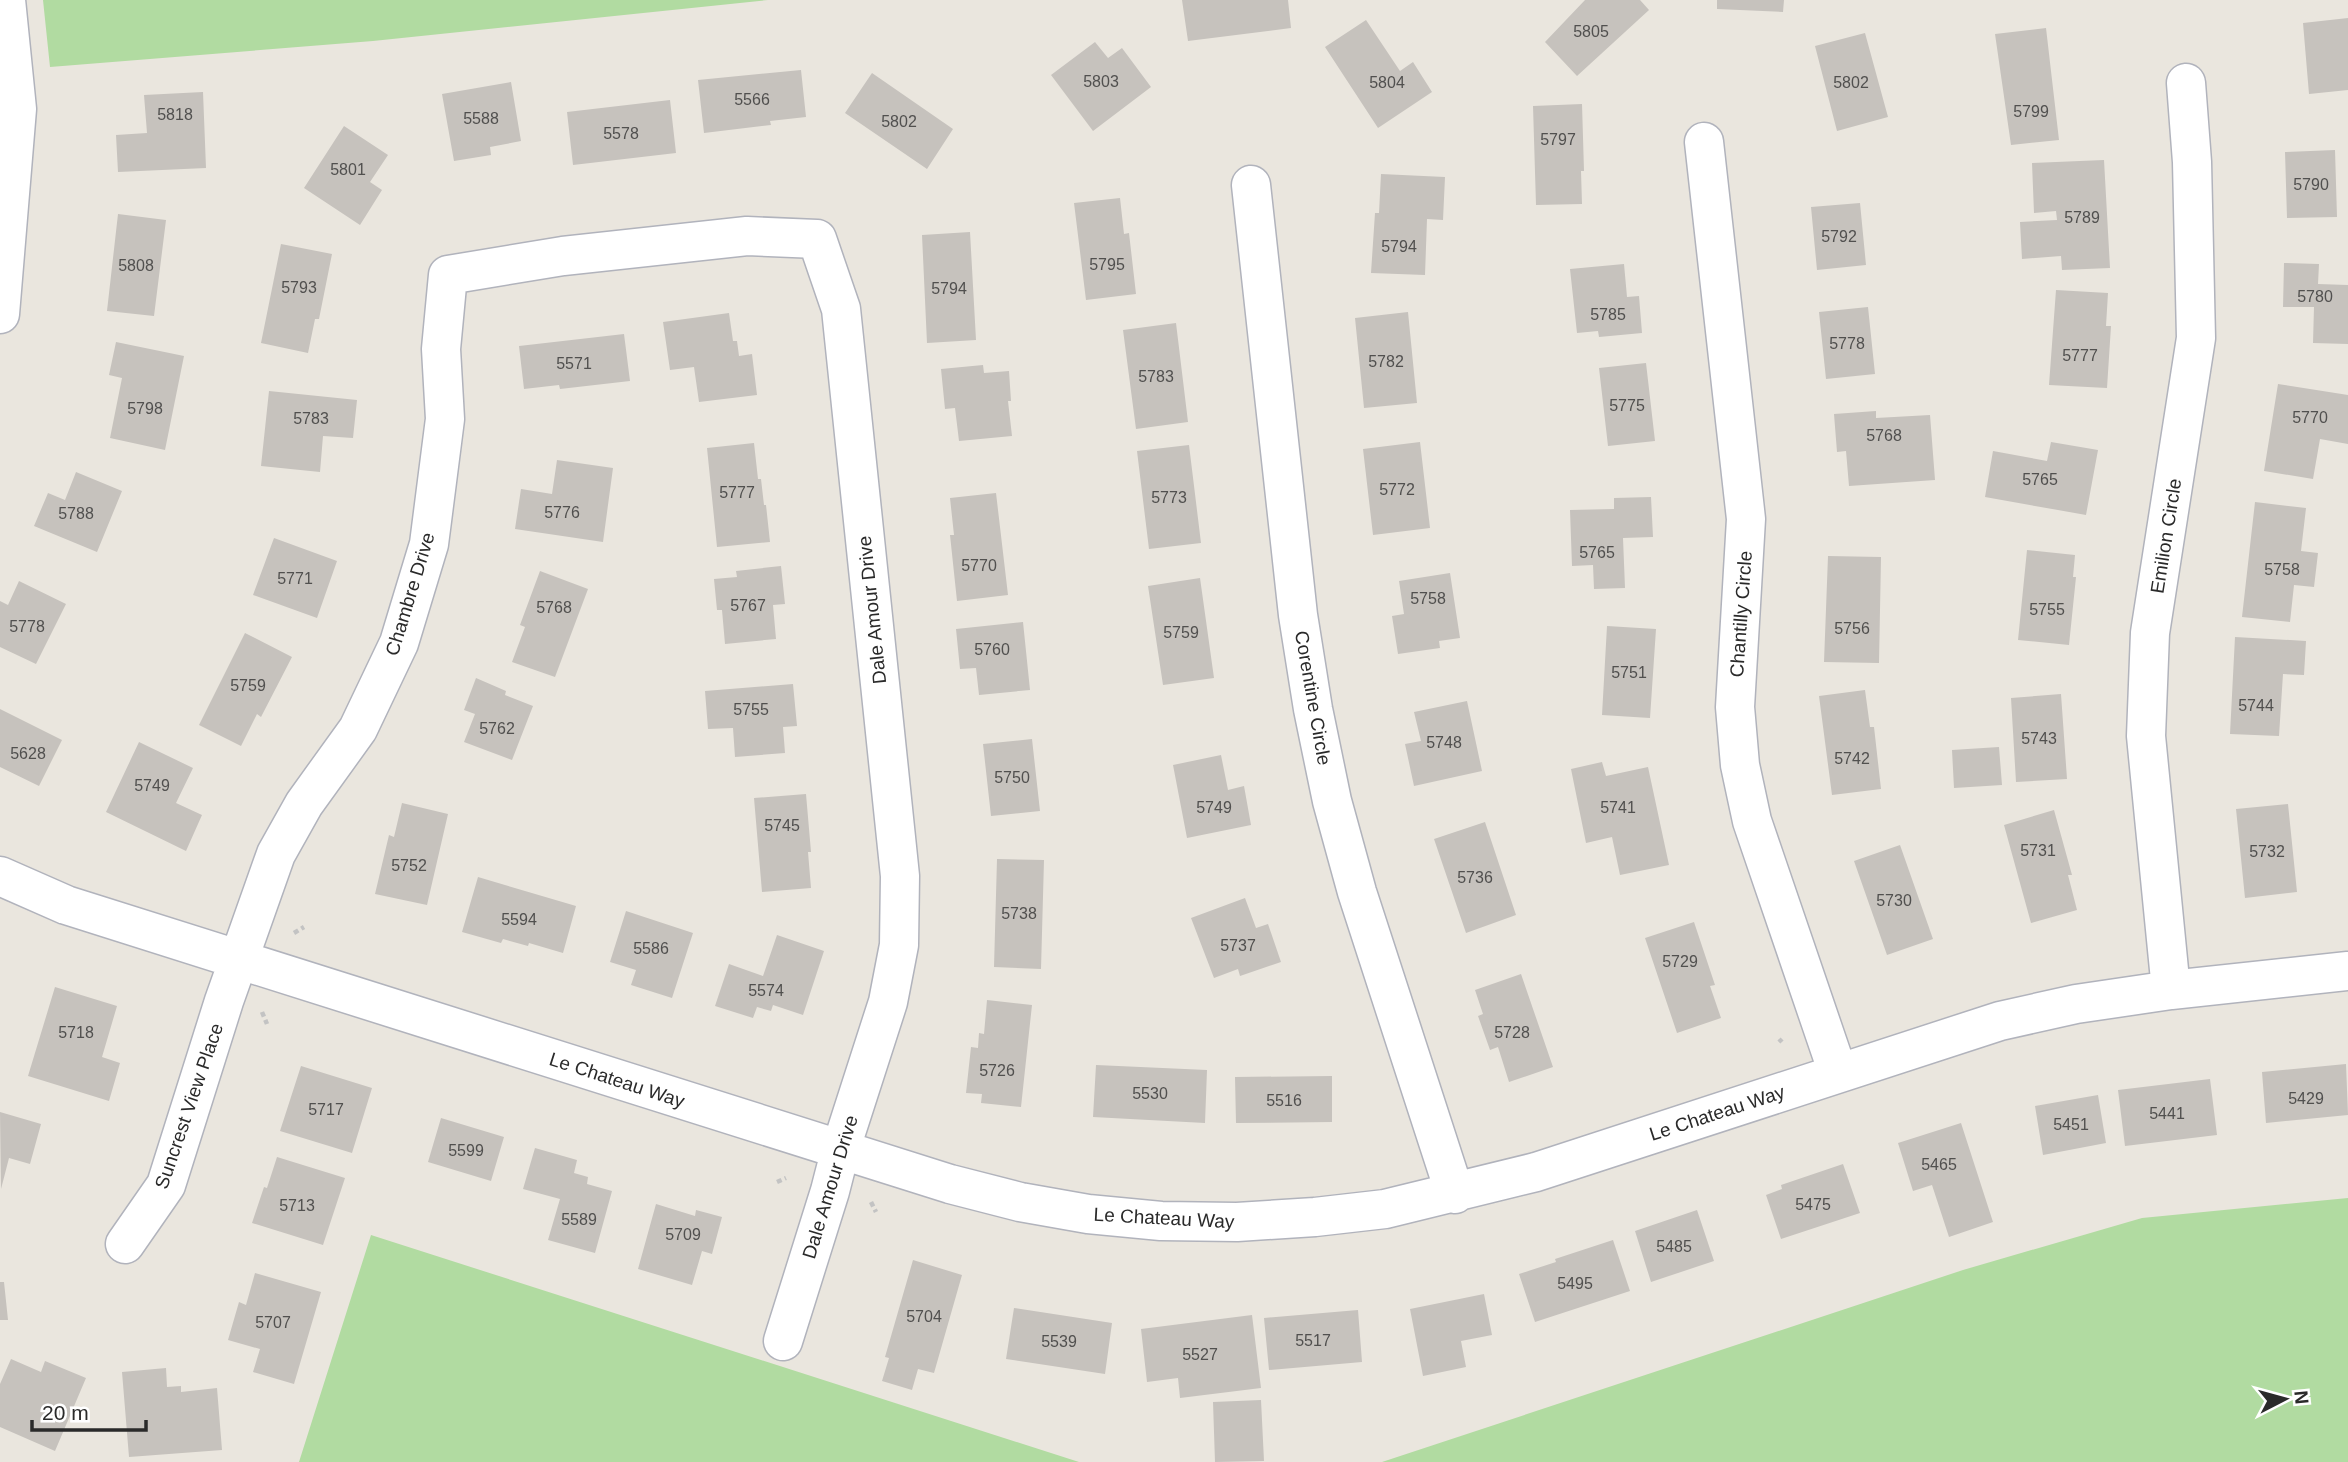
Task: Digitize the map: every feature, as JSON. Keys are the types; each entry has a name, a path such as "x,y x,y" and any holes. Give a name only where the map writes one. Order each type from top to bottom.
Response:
{"street":[{"path":"0,314 17,109 5,0"},
{"name":"Emilion Circle","path":"2171,990 2146,736 2150,633 2196,338 2192,162 2186,83"},
{"name":"Chantilly Circle","path":"1704,142 1746,519 1735,707 1740,765 1752,821 1838,1073"},
{"name":"Corentine Circle","path":"1251,185 1298,615 1326,775 1357,892 1455,1194"},
{"name":"Dale Amour Drive","path":"448,275 563,256 747,236 817,239 841,309 900,876 899,944 888,1002 783,1341"},
{"name":"Chambre Drive","path":"239,960 276,854 304,804 358,729 399,643 429,544 445,419 441,349 448,275"},
{"name":"Le Chateau Way","path":"0,876 66,905 950,1184 1020,1202 1088,1214 1161,1221 1237,1222 1385,1209 1536,1172 2000,1021 2076,1004 2171,990 2348,971"},
{"name":"Suncrest View Place","path":"125,1244 166,1185 239,960"}],"path":[{"path":"294,933 304,928"},
{"path":"262,1012 267,1024"},
{"path":"778,1182 786,1178"},
{"path":"871,1202 876,1212"}],"green space":[{"path":"43,0 768,0 373,41 50,67"},
{"path":"2348,1198 2348,1462 1382,1462 1963,1270 2142,1218"},
{"path":"371,1235 1079,1462 299,1462"}],"building":[{"path":"1182,0 1288,0 1291,28 1188,41"},
{"path":"1585,0 1640,0 1649,10 1577,76 1545,42"},
{"path":"1717,0 1784,0 1783,12 1717,9"},
{"path":"2348,18 2348,90 2309,94 2303,23"},
{"path":"1366,20 1400,71 1413,62 1432,92 1378,128 1325,47"},
{"path":"2046,28 2059,140 2011,145 1995,34"},
{"path":"1865,33 1888,117 1837,131 1815,46"},
{"path":"1095,42 1108,58 1122,48 1151,87 1093,131 1051,75"},
{"path":"801,70 806,117 770,121 771,125 704,133 698,80"},
{"path":"872,73 953,129 927,169 845,113"},
{"path":"511,82 521,141 490,147 491,155 454,161 442,94"},
{"path":"203,92 206,168 118,172 116,135 147,133 144,95"},
{"path":"670,100 676,153 573,165 567,112"},
{"path":"1582,104 1582,204 1536,205 1533,106"},
{"path":"344,126 388,155 370,182 382,190 360,225 304,188"},
{"path":"2335,150 2337,217 2287,218 2285,152"},
{"path":"2104,160 2110,268 2062,270 2061,256 2022,259 2020,222 2057,220 2056,211 2034,213 2032,163"},
{"path":"1381,174 1445,177 1443,220 1427,219 1425,275 1371,273"},
{"path":"1120,198 1124,234 1129,233 1136,294 1086,300 1074,203"},
{"path":"1860,203 1866,265 1817,270 1811,207"},
{"path":"118,214 166,220 154,316 107,311"},
{"path":"970,232 976,340 927,343 922,235"},
{"path":"281,244 332,254 319,319 315,319 308,353 261,343"},
{"path":"2284,263 2319,264 2318,284 2348,285 2348,344 2313,343 2314,307 2283,307"},
{"path":"1624,264 1627,297 1639,296 1642,333 1599,337 1598,331 1577,333 1570,269"},
{"path":"2056,290 2108,293 2106,326 2111,326 2107,388 2049,385"},
{"path":"1868,307 1875,374 1826,379 1819,312"},
{"path":"1408,312 1417,403 1364,408 1355,318"},
{"path":"729,313 733,341 737,341 739,356 752,354 757,395 699,402 694,367 670,370 663,322"},
{"path":"1176,323 1188,422 1136,429 1123,330"},
{"path":"624,334 630,381 560,389 559,385 524,389 519,346"},
{"path":"116,342 184,356 165,450 110,438 122,378 109,375"},
{"path":"1646,363 1655,441 1608,446 1599,368"},
{"path":"983,365 984,373 1009,371 1011,401 1008,401 1012,436 959,441 955,408 945,409 941,369"},
{"path":"2278,384 2348,395 2348,444 2320,439 2313,479 2264,471"},
{"path":"269,391 357,400 353,438 323,436 320,472 261,466"},
{"path":"1876,411 1876,418 1930,415 1935,480 1849,486 1846,451 1837,452 1834,414"},
{"path":"1420,442 1430,528 1373,535 1363,449"},
{"path":"2051,442 2098,450 2086,515 1985,497 1993,451 2047,461"},
{"path":"754,443 770,542 717,547 707,448"},
{"path":"1189,445 1201,543 1149,549 1137,451"},
{"path":"557,460 613,468 603,542 515,529 521,489 552,494"},
{"path":"76,472 122,491 97,552 34,526 48,493 65,500"},
{"path":"996,493 1008,595 957,601 950,535 954,535 950,498"},
{"path":"1651,497 1653,537 1623,538 1625,588 1594,589 1593,565 1572,566 1570,510 1614,509 1614,498"},
{"path":"2255,502 2306,508 2301,551 2318,553 2314,587 2294,585 2290,622 2242,617"},
{"path":"274,538 337,561 317,618 253,595"},
{"path":"2027,550 2075,555 2073,577 2076,577 2069,645 2018,640"},
{"path":"1828,556 1881,557 1879,663 1824,662"},
{"path":"781,566 785,604 773,605 776,639 725,644 722,610 717,610 714,579 737,577 736,571"},
{"path":"540,571 588,589 555,677 512,662 525,627 520,625"},
{"path":"1450,573 1460,638 1439,641 1440,648 1398,654 1392,616 1404,614 1399,581"},
{"path":"1200,578 1214,678 1163,685 1148,586"},
{"path":"19,581 66,604 36,664 0,647 0,601 8,605"},
{"path":"1023,622 1030,690 979,695 976,668 960,669 956,629"},
{"path":"1607,626 1656,629 1650,718 1602,715"},
{"path":"245,633 292,657 261,717 257,714 241,746 199,725"},
{"path":"2235,637 2306,641 2304,675 2283,674 2279,736 2230,734"},
{"path":"476,678 506,691 505,695 533,706 512,760 464,742 475,714 464,710"},
{"path":"793,684 797,726 783,727 785,753 735,757 733,728 708,729 705,691"},
{"path":"1865,690 1870,727 1874,727 1881,789 1832,795 1819,696"},
{"path":"2061,694 2067,779 2016,782 2011,698"},
{"path":"1467,701 1482,771 1414,786 1405,744 1421,741 1414,712"},
{"path":"0,709 62,740 39,786 0,767"},
{"path":"1032,739 1040,811 991,816 983,744"},
{"path":"139,742 193,768 176,803 202,815 186,851 106,812"},
{"path":"1999,747 2002,785 1954,788 1952,750"},
{"path":"1221,755 1228,790 1244,786 1251,825 1187,838 1173,765"},
{"path":"1602,762 1606,776 1648,767 1669,865 1620,875 1612,837 1586,843 1571,769"},
{"path":"806,794 811,888 762,892 754,798"},
{"path":"402,803 448,814 427,905 375,894 389,835 394,837"},
{"path":"2288,804 2297,892 2245,898 2236,809"},
{"path":"2054,810 2072,875 2068,875 2077,910 2031,923 2004,825"},
{"path":"1485,822 1516,915 1466,933 1434,839"},
{"path":"1900,845 1933,939 1887,955 1854,861"},
{"path":"997,859 1044,860 1041,969 994,967"},
{"path":"478,877 576,906 563,953 529,943 528,946 503,939 501,943 462,932"},
{"path":"1245,898 1256,928 1268,924 1281,962 1240,976 1238,969 1214,978 1191,918"},
{"path":"626,911 693,933 672,998 631,985 636,970 610,962"},
{"path":"1694,922 1715,985 1710,986 1721,1018 1677,1033 1645,938"},
{"path":"777,935 824,951 803,1015 773,1005 771,1011 757,1007 753,1018 715,1006 729,964 763,976"},
{"path":"1521,974 1553,1067 1509,1082 1498,1047 1490,1050 1478,1016 1483,1014 1475,990"},
{"path":"55,987 117,1006 102,1057 120,1063 109,1101 28,1076"},
{"path":"987,1000 1032,1005 1021,1107 981,1103 982,1094 966,1093 971,1047 978,1048 979,1033 984,1034"},
{"path":"2346,1064 2348,1115 2266,1123 2262,1072"},
{"path":"1096,1065 1207,1070 1205,1123 1093,1117"},
{"path":"301,1066 372,1088 352,1153 280,1131"},
{"path":"1332,1076 1332,1122 1236,1123 1235,1077"},
{"path":"2210,1079 2217,1135 2125,1146 2118,1090"},
{"path":"2098,1095 2106,1143 2043,1155 2035,1106"},
{"path":"0,1112 41,1124 30,1164 9,1158 1,1189"},
{"path":"441,1118 504,1137 491,1181 428,1162"},
{"path":"1961,1123 1993,1222 1949,1237 1932,1185 1913,1191 1898,1143"},
{"path":"535,1148 577,1160 574,1173 588,1177 587,1184 612,1191 595,1253 548,1240 560,1199 523,1189"},
{"path":"277,1157 345,1178 323,1245 252,1223"},
{"path":"1843,1164 1860,1213 1781,1239 1766,1195 1782,1189 1781,1185"},
{"path":"656,1204 695,1216 696,1210 722,1217 712,1254 702,1251 692,1285 638,1269"},
{"path":"1697,1210 1714,1261 1651,1282 1635,1231"},
{"path":"1613,1240 1630,1291 1535,1322 1519,1274"},
{"path":"913,1260 962,1275 934,1373 918,1369 912,1390 882,1381 889,1358 885,1357"},
{"path":"255,1273 321,1292 294,1384 253,1372 260,1349 228,1340 239,1302 246,1305"},
{"path":"0,1282 4,1282 8,1320 0,1320"},
{"path":"1484,1294 1492,1335 1461,1341 1466,1367 1423,1376 1410,1309"},
{"path":"1014,1308 1112,1323 1105,1374 1006,1359"},
{"path":"1358,1310 1362,1362 1269,1370 1264,1318"},
{"path":"1252,1315 1261,1388 1180,1398 1178,1378 1147,1382 1141,1329"},
{"path":"11,1359 41,1372 45,1361 86,1378 55,1451 0,1427 0,1384"},
{"path":"166,1368 167,1387 181,1386 181,1392 217,1388 222,1450 129,1457 122,1372"},
{"path":"1261,1400 1264,1461 1215,1462 1213,1402"}]}
